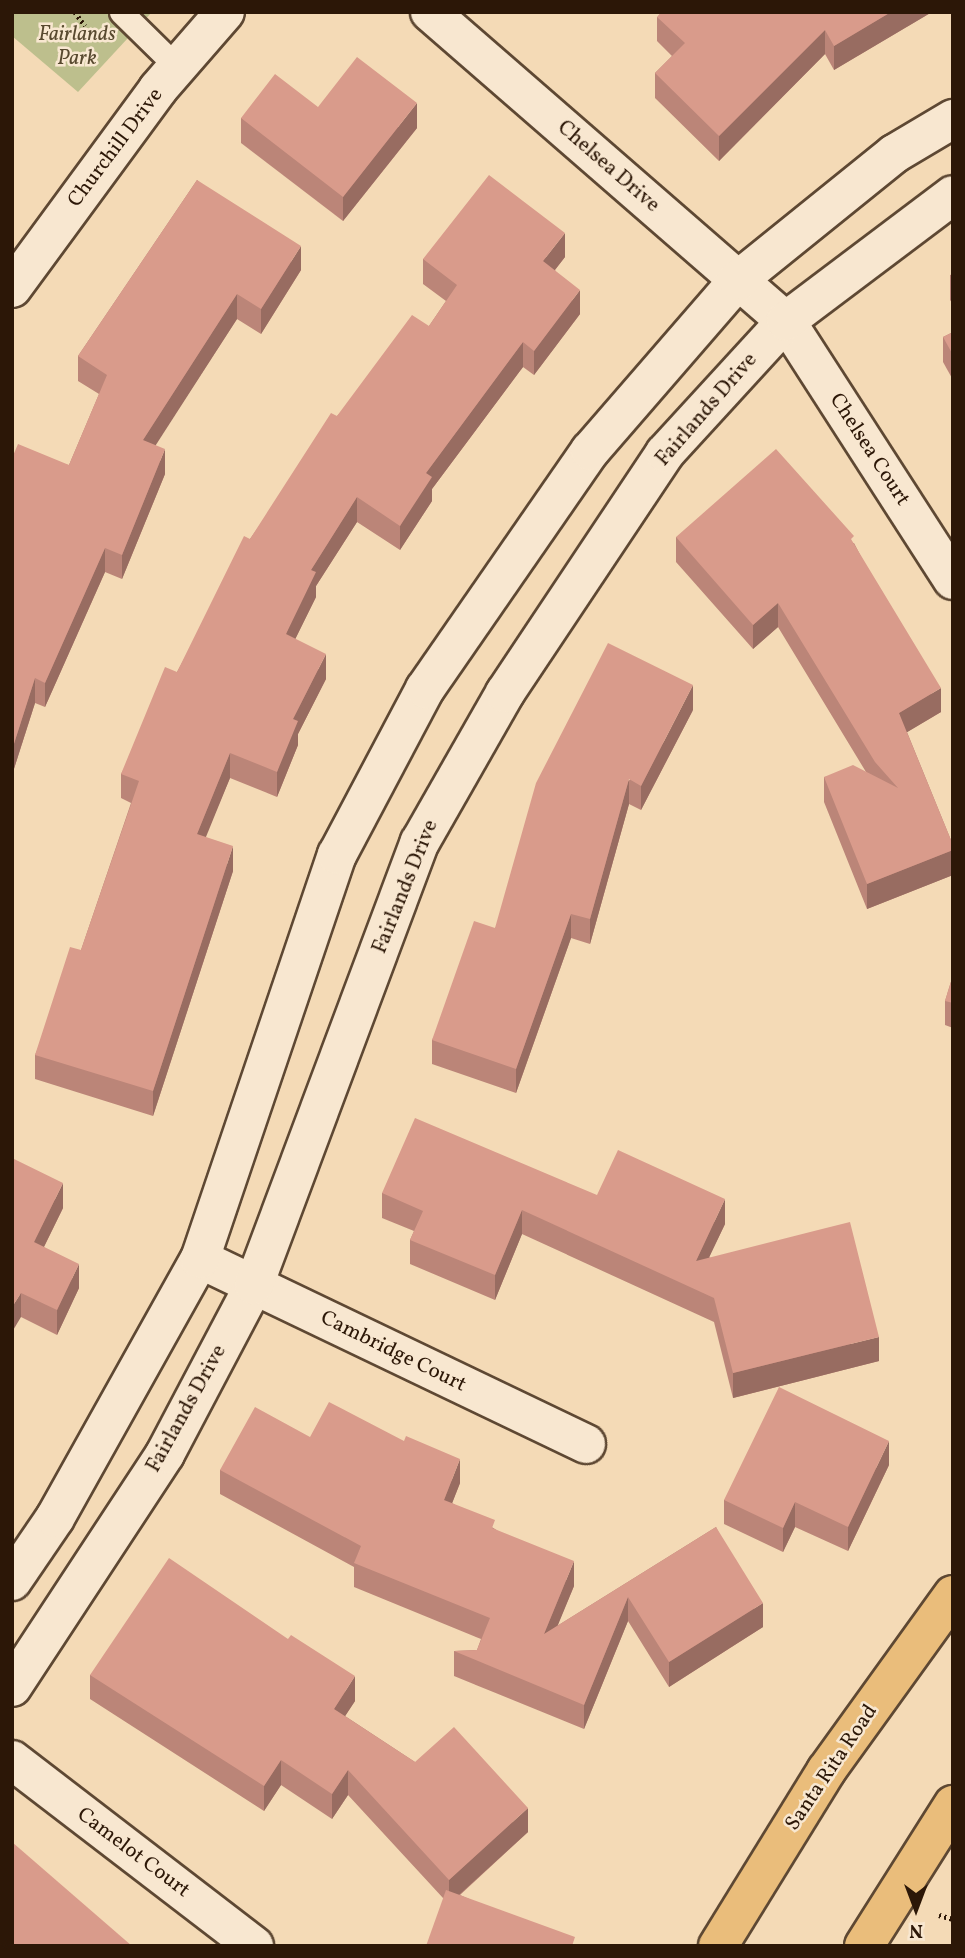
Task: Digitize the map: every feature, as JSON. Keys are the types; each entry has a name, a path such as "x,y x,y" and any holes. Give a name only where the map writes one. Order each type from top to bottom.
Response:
{"main road":[{"name":"Santa Rita Road","path":"718,1946 827,1772 953,1595"},
{"path":"864,1946 953,1805"}],"street":[{"name":"Churchill Drive","path":"12,288 177,67 225,12"},
{"name":"Chelsea Drive","path":"430,12 786,321"},
{"path":"12,1581 55,1518 200,1259 337,855 425,689 590,451 738,280 894,154 953,119"},
{"name":"Fairlands Drive","path":"12,1687 165,1454 254,1285 420,842 505,693 665,453 786,321 953,195"},
{"name":"Chelsea Court","path":"786,321 953,580"},
{"name":"Cambridge Court","path":"200,1259 586,1444"},
{"name":"Camelot Court","path":"12,1760 254,1946"}],"lane":[{"path":"121,12 177,67"}],"green space":[{"name":"Fairlands Park","path":"12,12 152,12 78,92 12,36"}],"building":[{"path":"661,12 891,12 834,46 825,30 719,136 655,73 685,43 657,17"},
{"path":"357,57 417,103 343,197 241,118 275,74 318,107"},
{"path":"489,175 565,233 543,261 580,290 534,351 523,342 426,473 432,477 400,526 357,497 311,570 316,572 286,634 326,654 293,719 298,721 277,772 230,753 197,834 233,846 153,1091 35,1055 70,947 81,950 139,781 121,774 165,667 177,672 244,536 250,539 331,413 337,416 412,315 429,326 457,285 423,259"},
{"path":"197,180 301,246 261,309 237,294 143,440 165,449 122,555 105,548 45,683 35,678 12,750 12,458 18,444 69,465 107,375 78,356"},
{"path":"953,332 953,355 943,337"},
{"path":"776,449 854,536 851,539 941,688 899,713 953,850 867,884 824,777 853,765 898,788 875,762 778,603 753,625 676,537"},
{"path":"608,643 693,685 641,786 629,779 590,919 571,914 516,1069 432,1040 474,921 495,928 536,783"},
{"path":"953,975 953,1003 945,1001"},
{"path":"415,1118 597,1195 618,1150 725,1199 696,1261 850,1222 879,1337 733,1373 714,1298 522,1210 495,1275 410,1240 423,1211 382,1193"},
{"path":"12,1158 63,1183 34,1242 79,1264 57,1310 21,1293 12,1307"},
{"path":"779,1387 889,1441 848,1527 795,1502 783,1528 724,1500"},
{"path":"329,1402 404,1441 406,1436 460,1459 444,1500 495,1520 492,1528 574,1561 544,1634 716,1527 763,1603 669,1662 628,1597 584,1705 454,1651 477,1650 490,1618 354,1563 361,1546 220,1470 255,1407 310,1437"},
{"path":"169,1558 288,1639 291,1635 355,1676 334,1709 415,1762 454,1727 528,1808 449,1880 348,1770 332,1794 281,1760 264,1786 90,1675"},
{"path":"12,1842 132,1946 12,1946"},
{"path":"446,1890 575,1937 572,1946 426,1946"}]}
